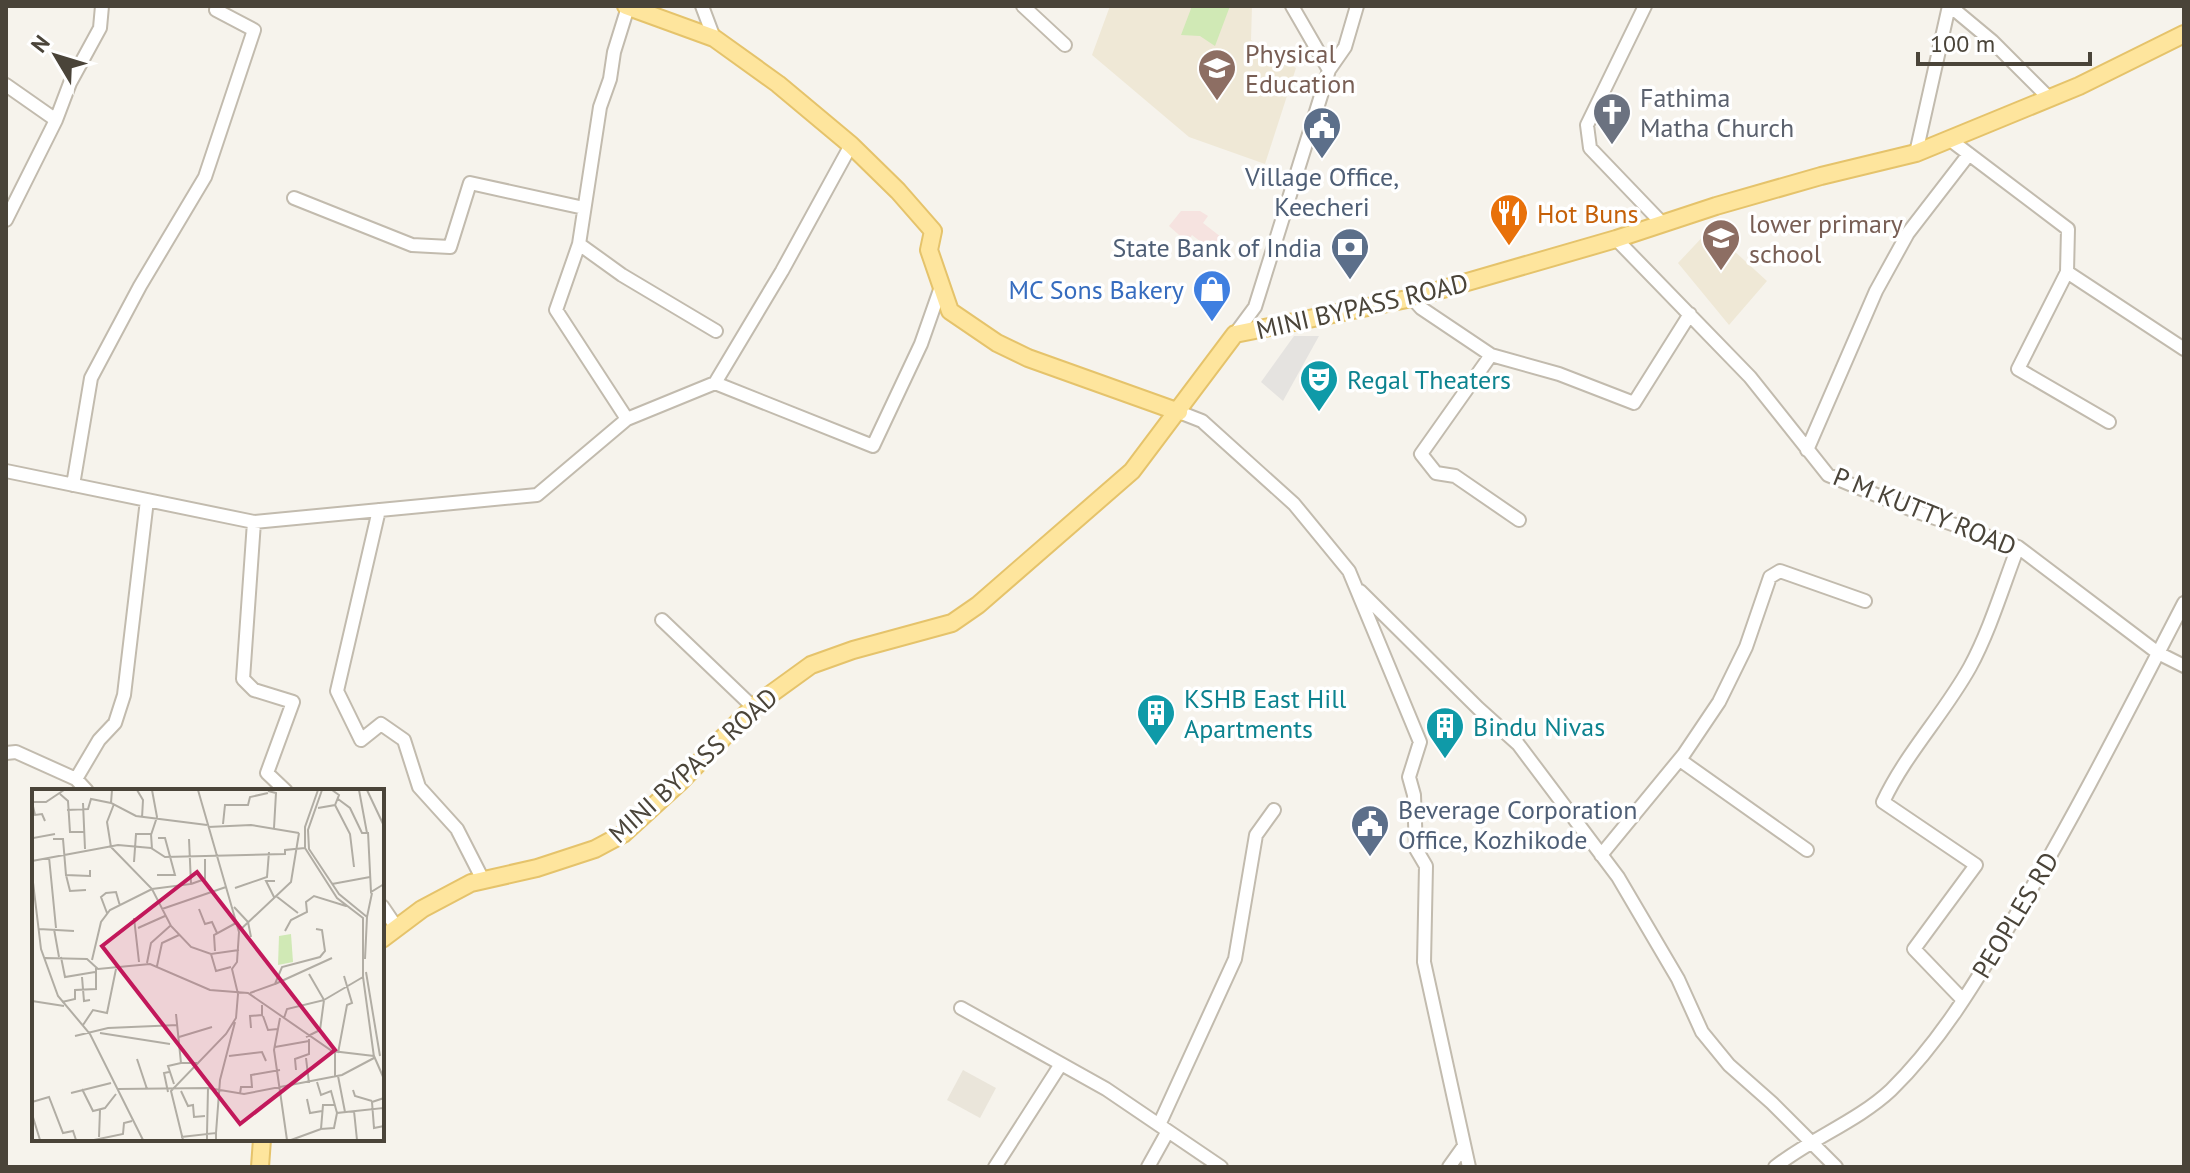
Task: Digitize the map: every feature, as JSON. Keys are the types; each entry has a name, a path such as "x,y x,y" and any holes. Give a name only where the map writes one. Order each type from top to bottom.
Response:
{"main road":[{"path":"627,6 714,38 778,84 851,145 933,231 929,250 950,311 997,343 1028,358 1179,412"},
{"name":"MINI BYPASS ROAD","path":"384,938 422,909 471,883 537,868 595,849 623,834 681,781 753,707 811,665 952,623 978,605 1132,471 1235,334 1412,298 1616,239 1661,222 1821,176 1916,153 2079,86 2184,34"},
{"path":"260,1167 262,1141"}],"street":[{"path":"6,220 56,120 70,83 100,28 102,6"},
{"path":"73,485 91,378 140,286 205,177 254,30 216,10 218,6"},
{"path":"627,6 610,79 600,107 579,244 556,310 627,419"},
{"path":"702,6 714,38"},
{"path":"1023,6 1065,45"},
{"path":"1292,6 1329,70"},
{"path":"1235,334 1255,307 1329,70 1345,47 1357,6"},
{"path":"1645,6 1587,125 1590,148 1661,222"},
{"path":"1916,153 1949,6 1992,41 2049,98"},
{"path":"6,85 56,120"},
{"path":"1949,139 2068,229 2067,272 2018,369 2109,422"},
{"path":"6,471 254,522 537,495 627,419 715,383 782,271 851,145"},
{"path":"1807,450 1876,291 1908,233 1969,154"},
{"path":"294,198 412,245 450,247 470,183 584,208"},
{"name":"P M KUTTY ROAD","path":"1616,239 1750,377 1828,475 1915,511 2018,547 2158,653 2184,666"},
{"path":"579,244 622,275 716,331"},
{"path":"2067,272 2184,349"},
{"path":"715,383 873,446 921,344 941,287"},
{"path":"1412,298 1421,308 1491,355 1559,374 1634,403 1690,314"},
{"path":"1491,355 1421,454 1436,473 1455,476 1519,520"},
{"path":"1179,412 1202,421 1294,504 1349,571 1420,742 1409,777 1414,795 1416,849 1426,866 1424,962 1469,1167"},
{"path":"76,779 99,740 115,723 124,695 147,500"},
{"path":"379,510 337,691 361,740 381,724 404,740 419,787 457,829 483,880"},
{"path":"254,522 243,679 254,690 293,702 267,773 284,789"},
{"path":"1963,1000 1914,949 1976,865 1883,802 1898,770 1941,715 1971,664 2018,547"},
{"path":"1601,855 1680,760 1726,688 1746,647 1770,577 1780,571 1865,601"},
{"path":"1355,586 1518,744 1618,877 1678,979 1702,1032 1729,1065 1836,1167"},
{"name":"PEOPLES RD","path":"1775,1167 1889,1092 1938,1037 2058,845 2184,603"},
{"path":"662,620 753,707"},
{"path":"6,753 16,752 76,779 85,789"},
{"path":"1680,760 1807,850"},
{"path":"1148,1167 1235,959 1256,835 1274,810"},
{"path":"384,909 397,928"},
{"path":"961,1008 1106,1089 1221,1167"},
{"path":"995,1167 1061,1064"},
{"path":"1449,1167 1464,1146"}],"shaded area":[{"name":"Physical Education","path":"1110,6 1252,6 1251,40 1296,68 1265,164 1189,137 1092,55"},
{"path":"1181,211 1200,211 1208,216 1203,223 1221,237 1223,259 1192,235 1187,242 1169,226"},
{"name":"lower primary school","path":"1710,229 1767,281 1729,325 1678,263"},
{"path":"1294,336 1319,336 1283,401 1261,382"},
{"path":"963,1070 996,1088 980,1118 947,1100"}],"green space":[{"path":"1192,6 1230,6 1215,46 1200,36 1181,35"}],"place":[{"name":"Physical Education","path":"1217,102"},
{"name":"Fathima Matha Church","path":"1612,146"},
{"name":"Village Office, Keecheri","path":"1322,160"},
{"name":"Hot Buns","path":"1509,247"},
{"name":"lower primary school","path":"1721,272"},
{"name":"State Bank of India","path":"1350,281"},
{"name":"MC Sons Bakery","path":"1212,323"},
{"name":"Regal Theaters","path":"1319,413"},
{"name":"KSHB East Hill Apartments","path":"1156,747"},
{"name":"Bindu Nivas","path":"1445,760"},
{"name":"Beverage Corporation Office, Kozhikode","path":"1370,858"}]}
